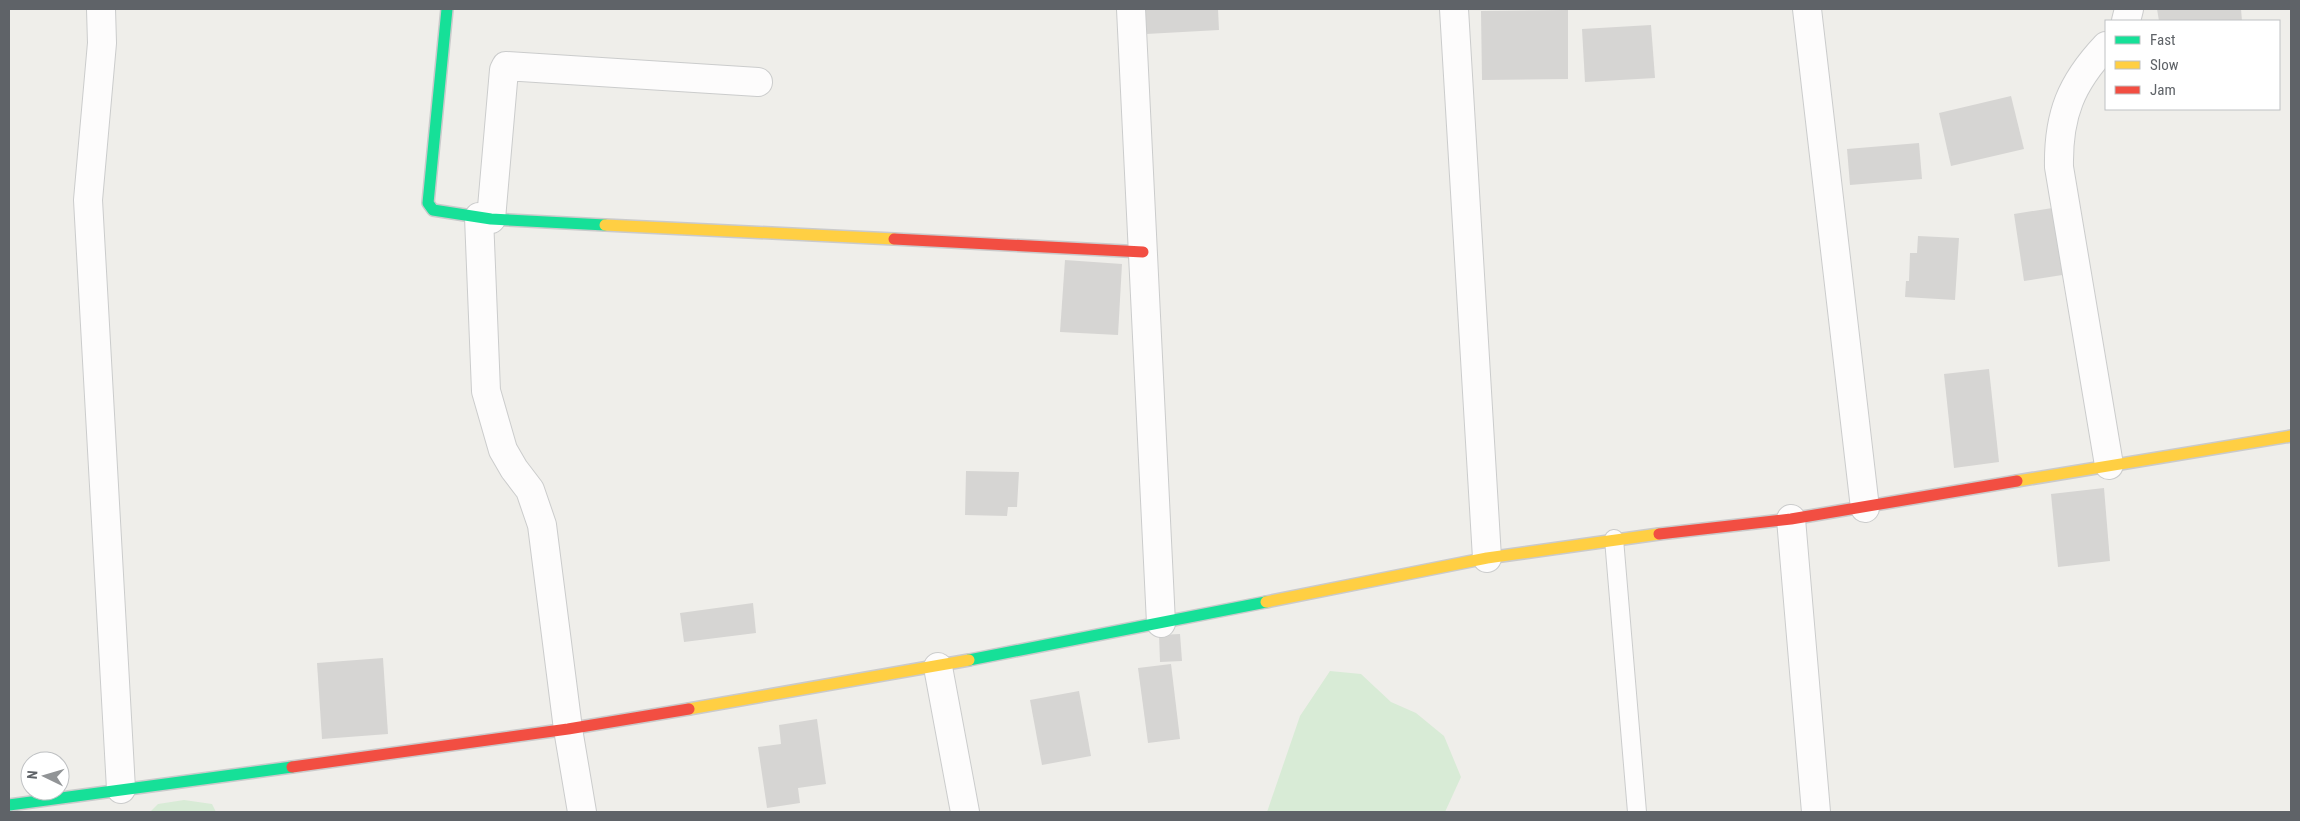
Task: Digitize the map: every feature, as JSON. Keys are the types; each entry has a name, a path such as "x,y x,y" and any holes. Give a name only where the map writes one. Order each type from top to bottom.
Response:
{"street":[{"path":"101,9 102,43 88,200 120,789"},
{"path":"447,9 428,203 433,210 485,218 1142,252"},
{"path":"1131,9 1160,623"},
{"path":"1454,9 1487,558"},
{"path":"1807,9 1865,508"},
{"path":"2105,47 2087,66 2074,87 2065,110 2058,148 2109,465"},
{"path":"582,812 568,729 540,517 530,490 514,469 503,450 486,391 485,218 504,70 506,66 758,82"},
{"path":"9,805 568,729 938,667 1487,558 1614,539 1791,519 1865,508 2109,465 2291,436"},
{"path":"1791,519 1816,812"},
{"path":"938,667 965,812"}],"lane":[{"path":"1614,539 1637,812"}],"green space":[{"path":"1330,671 1361,674 1391,702 1416,713 1444,736 1461,777 1445,812 1267,812 1300,716"},
{"path":"184,800 212,804 216,812 150,812 158,804"}],"building":[{"path":"1145,9 1218,9 1219,30 1146,34"},
{"path":"2157,9 2241,9 2242,20 2159,20"},
{"path":"1568,10 1568,79 1482,80 1481,11"},
{"path":"1651,25 1655,78 1585,82 1582,29"},
{"path":"2011,96 2024,149 1951,166 1939,113"},
{"path":"1919,143 1922,179 1850,185 1847,149"},
{"path":"2065,206 2075,273 2024,281 2014,214"},
{"path":"1918,236 1959,238 1955,300 1905,297 1906,281 1909,281 1910,253 1917,253"},
{"path":"1065,260 1122,264 1118,335 1060,332"},
{"path":"1989,369 1999,462 1954,468 1944,374"},
{"path":"966,471 1019,472 1017,507 1008,507 1007,516 965,515"},
{"path":"2104,488 2110,561 2058,567 2051,494"},
{"path":"753,603 756,633 684,642 680,613"},
{"path":"1180,634 1182,661 1160,662 1159,635"},
{"path":"383,658 388,734 322,739 317,663"},
{"path":"1171,664 1180,739 1148,743 1138,668"},
{"path":"1079,691 1091,756 1042,765 1030,700"},
{"path":"817,719 826,784 798,788 800,803 767,808 758,747 781,744 779,725"}],"traffic: fast":[{"path":"447,9 428,203 433,210 491,219 605,225"},
{"path":"969,660 1266,602"},
{"path":"9,805 292,767"}],"traffic: slow":[{"path":"605,225 894,239"},
{"path":"2017,481 2291,436"},
{"path":"1266,602 1487,558 1659,534"},
{"path":"689,709 969,660"}],"traffic: jam":[{"path":"894,239 1143,252"},
{"path":"1659,534 1791,519 2017,481"},
{"path":"292,767 568,729 689,709"}]}
